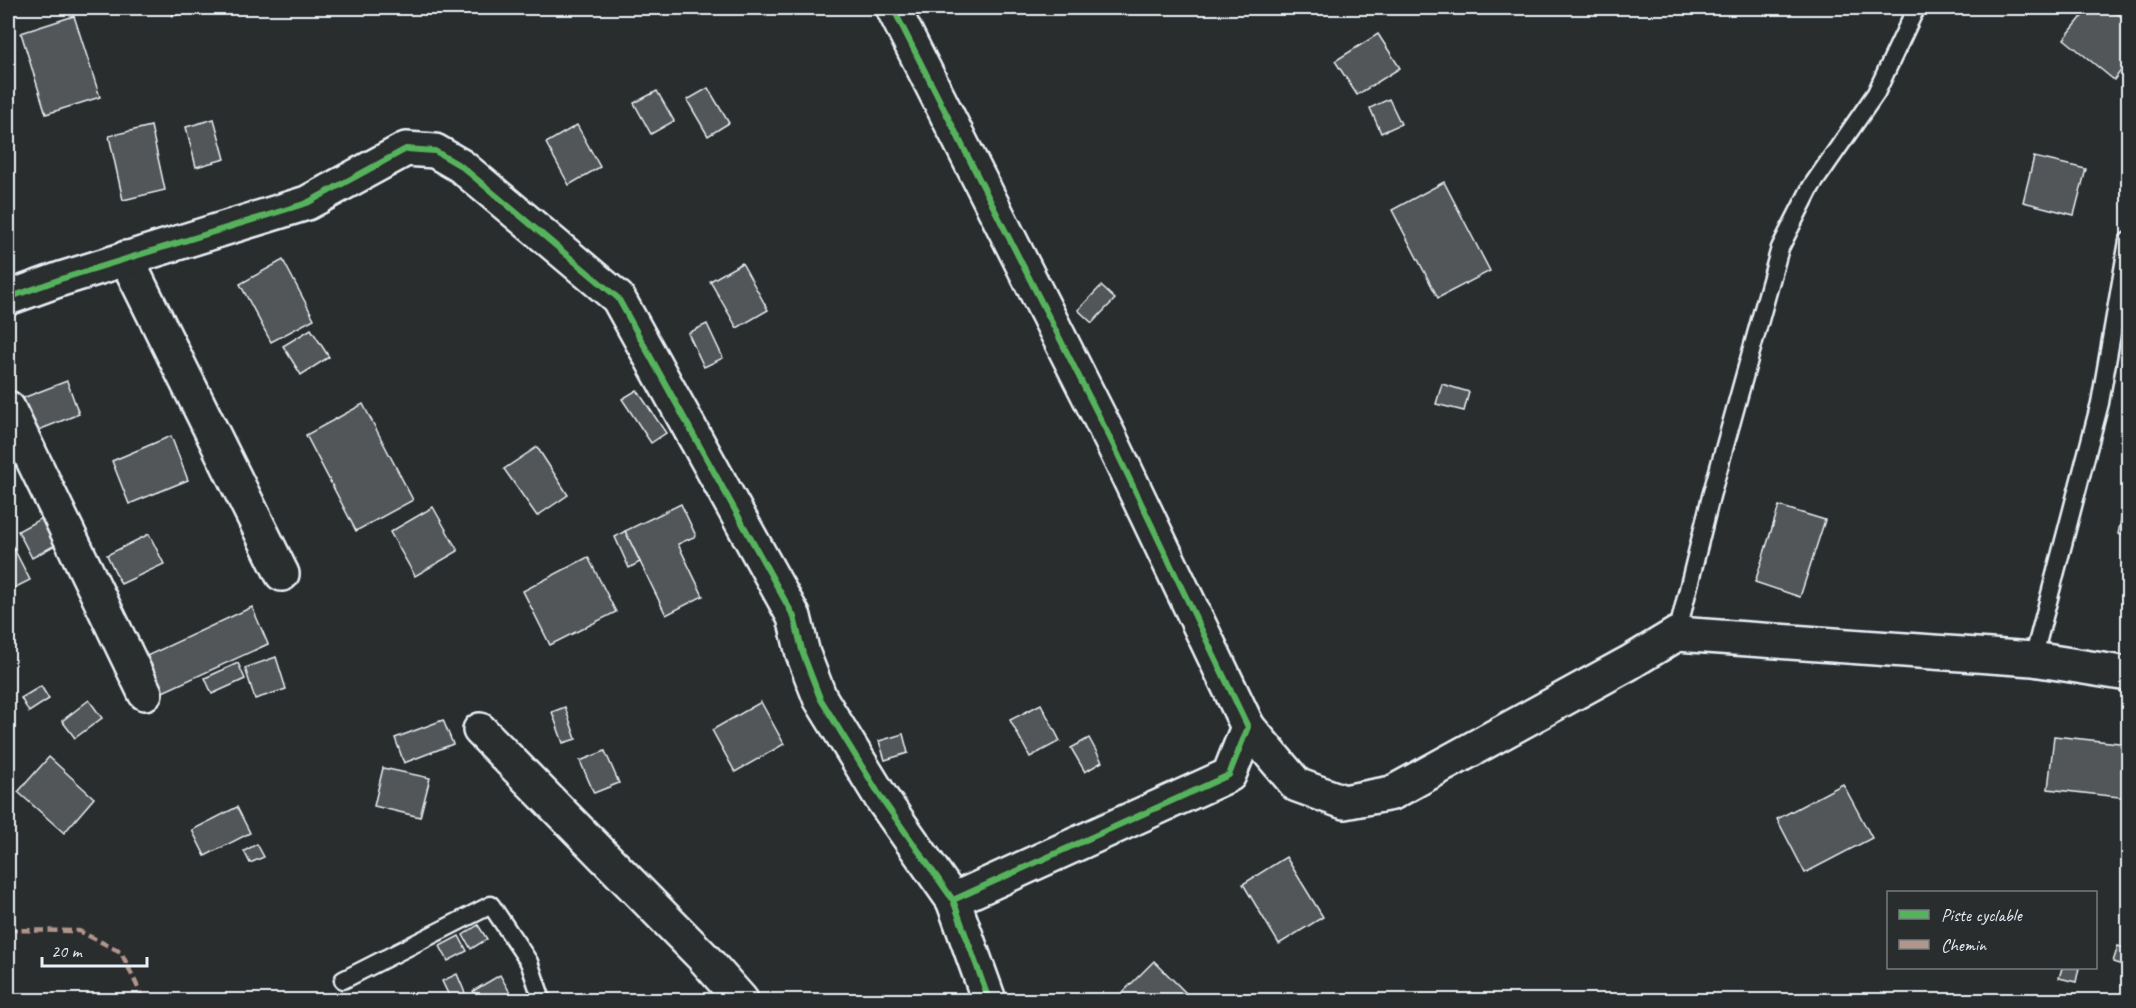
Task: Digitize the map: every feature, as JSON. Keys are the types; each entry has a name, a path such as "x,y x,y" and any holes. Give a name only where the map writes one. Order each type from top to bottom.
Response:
{"street":[{"path":"892,8 1111,440 1248,727 1297,785 1344,802 1392,793 1629,663 1677,634 2033,659 2128,674"},
{"path":"8,298 126,258 307,203 406,149 435,151 461,166 618,298 794,617 803,654 820,698 882,799 953,900 989,1000"},
{"path":"126,258 282,574"},
{"path":"8,408 145,693"},
{"path":"953,900 1229,776 1248,727"},
{"path":"480,730 703,957 741,1000"}],"lane":[{"path":"1677,634 1711,496 1780,248 1811,187 1876,93 1916,8"},
{"path":"2033,659 2100,403 2128,241"},
{"path":"343,980 491,905 529,962 542,1000"}],"building":[{"path":"171,8 199,8 173,16"},
{"path":"2089,8 2110,8 2128,22 2128,61 2114,80 2064,39"},
{"path":"74,16 100,97 46,114 21,33"},
{"path":"1378,34 1400,68 1357,95 1335,61"},
{"path":"708,88 729,123 708,136 687,100"},
{"path":"657,91 674,121 651,134 634,103"},
{"path":"1389,99 1401,124 1381,133 1370,108"},
{"path":"214,119 225,159 196,167 186,127"},
{"path":"577,125 600,167 569,185 546,143"},
{"path":"151,126 165,190 123,200 109,136"},
{"path":"2034,157 2086,169 2074,215 2023,202"},
{"path":"1444,182 1490,271 1438,298 1392,210"},
{"path":"283,260 314,319 271,342 240,284"},
{"path":"742,263 768,310 737,328 710,281"},
{"path":"1101,286 1115,299 1092,323 1078,310"},
{"path":"707,324 723,358 704,367 688,333"},
{"path":"311,329 329,357 301,375 283,346"},
{"path":"67,381 79,414 36,431 23,398"},
{"path":"1442,384 1469,392 1464,411 1436,404"},
{"path":"637,390 666,433 651,443 622,399"},
{"path":"363,404 413,500 356,531 306,435"},
{"path":"171,436 188,480 129,504 112,461"},
{"path":"537,447 568,495 537,516 504,469"},
{"path":"2128,486 2128,537 2118,534"},
{"path":"681,504 696,536 678,544 703,596 666,615 625,531"},
{"path":"1779,506 1825,520 1800,597 1755,582"},
{"path":"433,507 458,551 415,576 390,532"},
{"path":"51,513 66,539 32,558 18,531"},
{"path":"625,531 640,562 629,568 615,537"},
{"path":"149,534 164,564 121,584 107,555"},
{"path":"11,543 30,580 8,591 8,545"},
{"path":"588,557 616,612 550,645 523,591"},
{"path":"252,607 268,644 154,696 138,660"},
{"path":"276,657 286,689 255,699 245,668"},
{"path":"238,663 245,679 212,694 205,678"},
{"path":"41,686 49,699 29,712 21,698"},
{"path":"89,700 102,718 75,738 62,721"},
{"path":"761,702 784,744 735,772 712,730"},
{"path":"1041,704 1060,741 1030,757 1010,720"},
{"path":"565,707 576,739 563,743 552,712"},
{"path":"443,720 453,744 404,763 395,738"},
{"path":"903,734 908,753 885,760 879,741"},
{"path":"2054,736 2128,744 2128,798 2048,789"},
{"path":"1089,738 1102,762 1085,772 1071,748"},
{"path":"605,751 619,783 594,793 580,761"},
{"path":"49,757 94,798 64,833 18,792"},
{"path":"383,768 430,778 420,817 374,806"},
{"path":"1843,784 1872,838 1805,873 1777,819"},
{"path":"237,807 250,833 205,856 192,830"},
{"path":"257,844 264,857 250,863 244,851"},
{"path":"1286,857 1323,917 1279,944 1243,884"},
{"path":"478,925 487,939 471,949 463,935"},
{"path":"459,936 467,951 448,961 440,946"},
{"path":"2118,946 2128,949 2128,967 2113,962"},
{"path":"1154,961 1187,994 1181,1000 1115,1000"},
{"path":"2062,969 2079,969 2076,982 2059,978"},
{"path":"457,974 468,1000 451,1000 442,981"},
{"path":"500,975 512,996 504,1000 479,1000 473,991"}],"marked path":[{"path":"8,930 79,931 121,952 144,1000"}],"cycle path":[{"path":"893,8 1111,440 1248,727 1229,775 953,900 989,1000"},
{"path":"8,298 61,279 307,203 406,149 435,151 461,166 618,298 794,617 803,654 820,698 882,799 953,900"}]}
